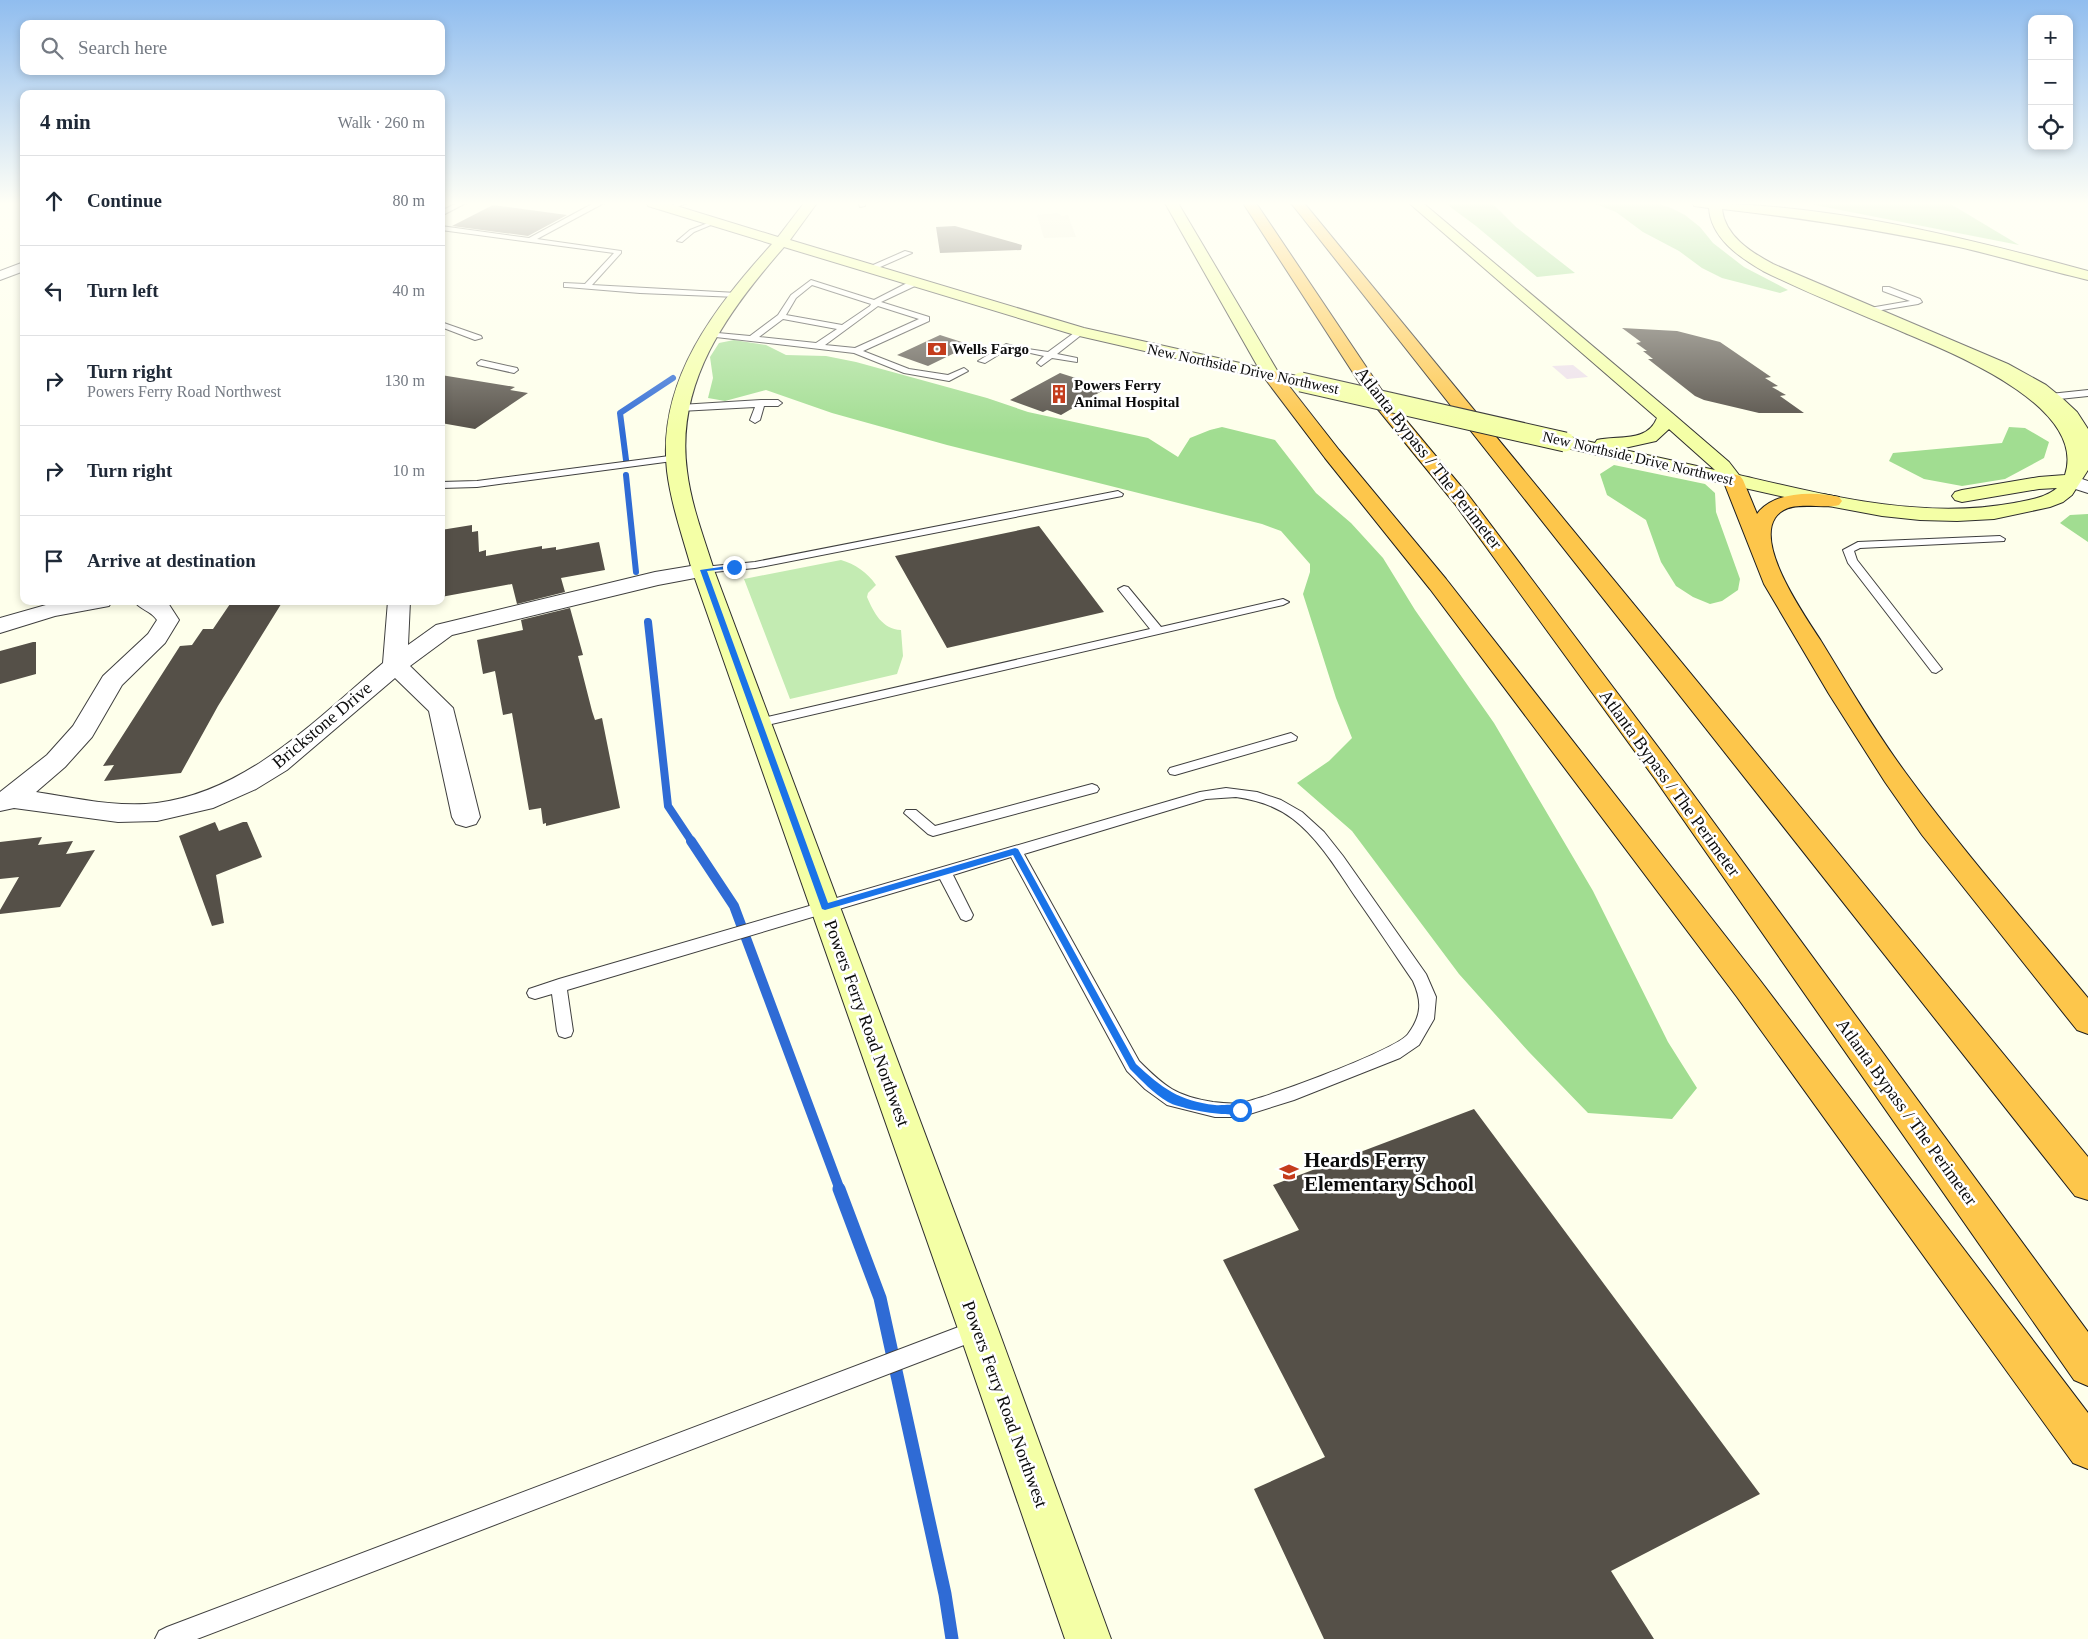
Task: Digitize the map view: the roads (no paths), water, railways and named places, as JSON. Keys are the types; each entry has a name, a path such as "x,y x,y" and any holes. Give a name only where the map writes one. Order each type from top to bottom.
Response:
{"highway":[{"name":"Atlanta Bypass / The Perimeter","path":"1300,279 1378,398 1462,500 1664,773 2088,1366"},
{"path":"1359,279 2088,1184"},
{"path":"1272,376 1478,636 1748,988 2088,1448"},
{"path":"1732,480 1776,584 1831,677 1894,776 1932,828 2088,1020"},
{"path":"1761,552 1762,525 1767,514 1774,508 1796,502 1832,501"}],"street":[{"name":"Powers Ferry Road Northwest","path":"750,279 707,334 686,379 680,408 677,458 690,526 703,570 978,1329 1088,1639"},
{"path":"742,289 758,279"},
{"name":"New Northside Drive Northwest","path":"902,279 1081,332 1832,501 1915,513 1968,514 2024,507 2047,501 2079,484 2084,463 2085,441 2072,417 2050,397 2020,377 1992,363 1795,279"},
{"path":"1216,279 1272,376"},
{"path":"1505,279 1722,466 1732,480"},
{"path":"1565,442 1597,444 1636,442 1656,433 1664,425 1666,417"},
{"name":"New Northside Drive Northwest","path":"1704,451 1740,465 1789,478 1852,490 1899,495 1965,496 2039,483 2079,484"},
{"name":"Brickstone Drive","path":"6,801 118,813 157,812 203,801 247,783 278,764 395,665 444,630 620,589 637,593 676,582 703,570"},
{"path":"0,626 29,616 74,605"},
{"path":"6,801 56,761 83,732 112,681 157,638 168,620 160,608 154,605"},
{"path":"400,605 395,665 441,708 466,816"}],"lane":[{"path":"586,287 593,279"},
{"path":"753,338 781,316 789,300 796,292 811,282 926,318 856,351"},
{"path":"818,346 874,307 875,302 914,283"},
{"path":"567,285 640,291 742,289"},
{"path":"1868,311 1918,302 1886,289"},
{"path":"781,316 844,328"},
{"path":"445,326 478,338"},
{"path":"1041,363 1081,332"},
{"path":"707,334 856,351 907,371 949,378 964,371"},
{"path":"982,361 1009,346"},
{"path":"1021,350 1074,360"},
{"path":"481,363 514,370"},
{"path":"2050,397 2088,393"},
{"path":"680,408 778,403"},
{"path":"755,420 761,404"},
{"path":"445,485 494,482 677,458"},
{"path":"703,570 755,565 1118,494"},
{"path":"1936,669 1852,561 1848,550 1853,546 1865,544 2000,539"},
{"path":"1124,590 1158,631"},
{"path":"758,723 1283,602"},
{"path":"1175,771 1291,738"},
{"path":"911,813 933,831 1092,789"},
{"path":"535,993 720,937 1205,795 1236,792 1261,796 1287,808 1309,826 1341,864 1420,978 1428,997 1426,1019 1413,1040 1384,1057 1288,1095 1240,1110 1215,1110 1173,1100 1151,1084 1133,1066 1015,851"},
{"path":"944,872 966,915"},
{"path":"559,986 565,1031"},
{"path":"167,1639 978,1329"}],"waterway":[{"path":"626,460 620,413 673,378"},
{"path":"626,475 636,572"},
{"path":"648,622 668,806 692,842"},
{"path":"691,841 734,906 840,1190"},
{"path":"839,1189 880,1298 945,1594 952,1639"}],"place":[{"name":"Wells Fargo","path":"937,349"},
{"name":"Powers Ferry Animal Hospital","path":"1059,394"},
{"name":"Heards Ferry Elementary School","path":"1289,1172"}]}
